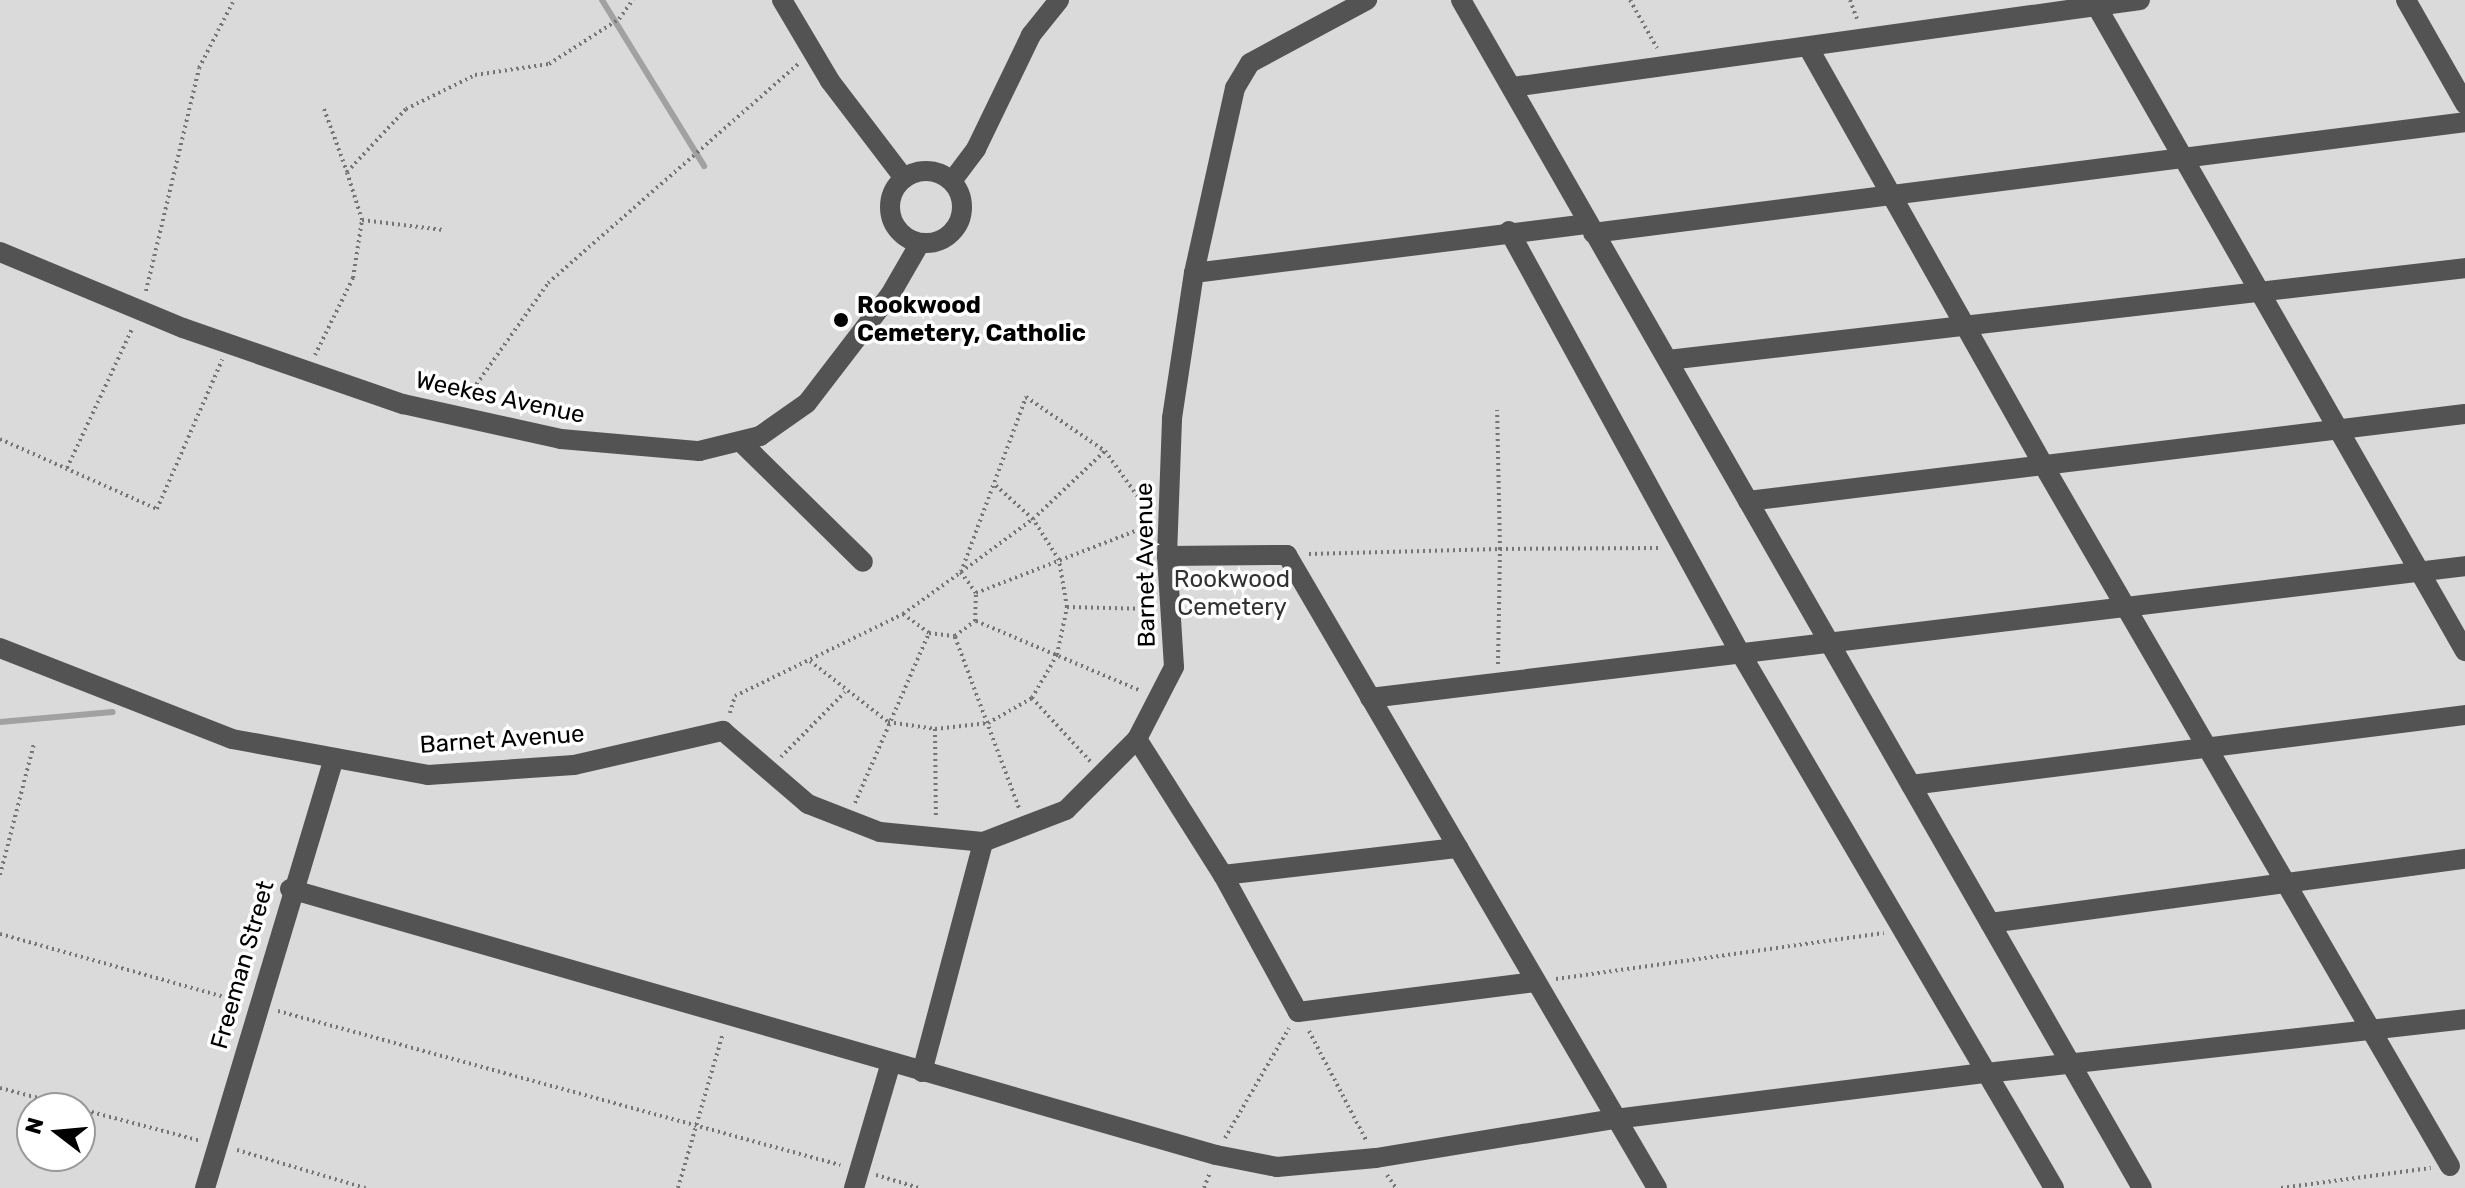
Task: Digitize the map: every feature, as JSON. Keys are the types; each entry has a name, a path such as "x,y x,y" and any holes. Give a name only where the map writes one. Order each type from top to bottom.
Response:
{"street":[{"path":"782,0 812,51 904,178"},
{"path":"952,181 976,149 1031,35 1059,0"},
{"name":"Barnet Avenue","path":"0,648 232,739 428,775 574,765 723,731 808,804 880,832 983,842 1066,810 1137,739 1174,667 1167,556 1172,418 1194,273 1235,88 1250,63 1367,0"},
{"path":"1461,0 2142,1188"},
{"path":"1513,87 1808,47 2094,3 2140,0"},
{"path":"2406,0 2465,104"},
{"path":"2094,3 2465,651"},
{"path":"1808,47 2045,468 2450,1166"},
{"path":"1194,273 1509,231 1590,228 2184,160 2465,122"},
{"path":"929,170 952,181 962,206 958,224 938,241 920,243 897,228 890,211 893,193 904,178 929,170"},
{"path":"1509,231 1741,654 2054,1188"},
{"name":"Weekes Avenue","path":"0,252 229,344 453,418 625,448 699,451 743,444 781,424 817,393 897,285 920,243"},
{"path":"1668,360 2465,268"},
{"path":"1748,501 2045,468 2465,414"},
{"path":"743,444 863,562"},
{"path":"1167,556 1287,555 1657,1188"},
{"path":"1370,698 2465,566"},
{"path":"1911,785 2205,744 2465,715"},
{"path":"1137,739 1223,875 1298,1012 1535,982"},
{"name":"Freeman Street","path":"205,1188 260,1006 290,889 334,758"},
{"path":"922,1072 983,842"},
{"path":"1223,875 1458,848"},
{"path":"1990,923 2465,859"},
{"path":"290,889 1216,1155 1277,1167 1376,1158 1615,1119 2070,1062 2465,1019"},
{"path":"856,1179 891,1062"}],"path":[{"path":"67,468 142,310 199,68 234,0"},
{"path":"347,172 406,109 475,75 549,64 605,28 633,0"},
{"path":"1630,0 1666,64"},
{"path":"453,418 548,283 812,51"},
{"path":"308,370 353,278 362,220 324,109"},
{"path":"362,220 443,230"},
{"path":"0,439 157,509 229,344"},
{"path":"961,572 1026,397 1105,451 1154,524 1167,556"},
{"path":"1497,410 1500,549 1498,683"},
{"path":"723,731 735,696 903,614 1033,519 1105,451"},
{"path":"810,661 845,692 888,722 935,729 988,723 1032,698 1057,655 1067,607 1059,560 1033,519 994,484"},
{"path":"976,593 1154,524"},
{"path":"1287,555 1683,547"},
{"path":"961,572 976,593 975,621"},
{"path":"1067,607 1170,610"},
{"path":"903,614 929,633 955,636 975,621"},
{"path":"975,621 1158,699"},
{"path":"848,820 929,633"},
{"path":"955,636 1025,826"},
{"path":"768,770 845,692"},
{"path":"1032,698 1102,774"},
{"path":"935,729 937,837"},
{"path":"0,875 34,744"},
{"path":"1535,982 1902,930"},
{"path":"0,934 696,1126 856,1179 919,1188"},
{"path":"1204,1188 1216,1155 1298,1012"},
{"path":"1298,1012 1376,1158 1396,1188"},
{"path":"678,1188 728,1015"},
{"path":"2281,1188 2450,1166"}],"green space":[{"name":"Rookwood Cemetery","path":"0,0 2465,0 2465,1188 0,1188"}],"waterway":[{"path":"602,0 704,166"},
{"path":"0,722 113,712"}],"place":[{"name":"Rookwood Cemetery, Catholic","path":"841,320"}]}
